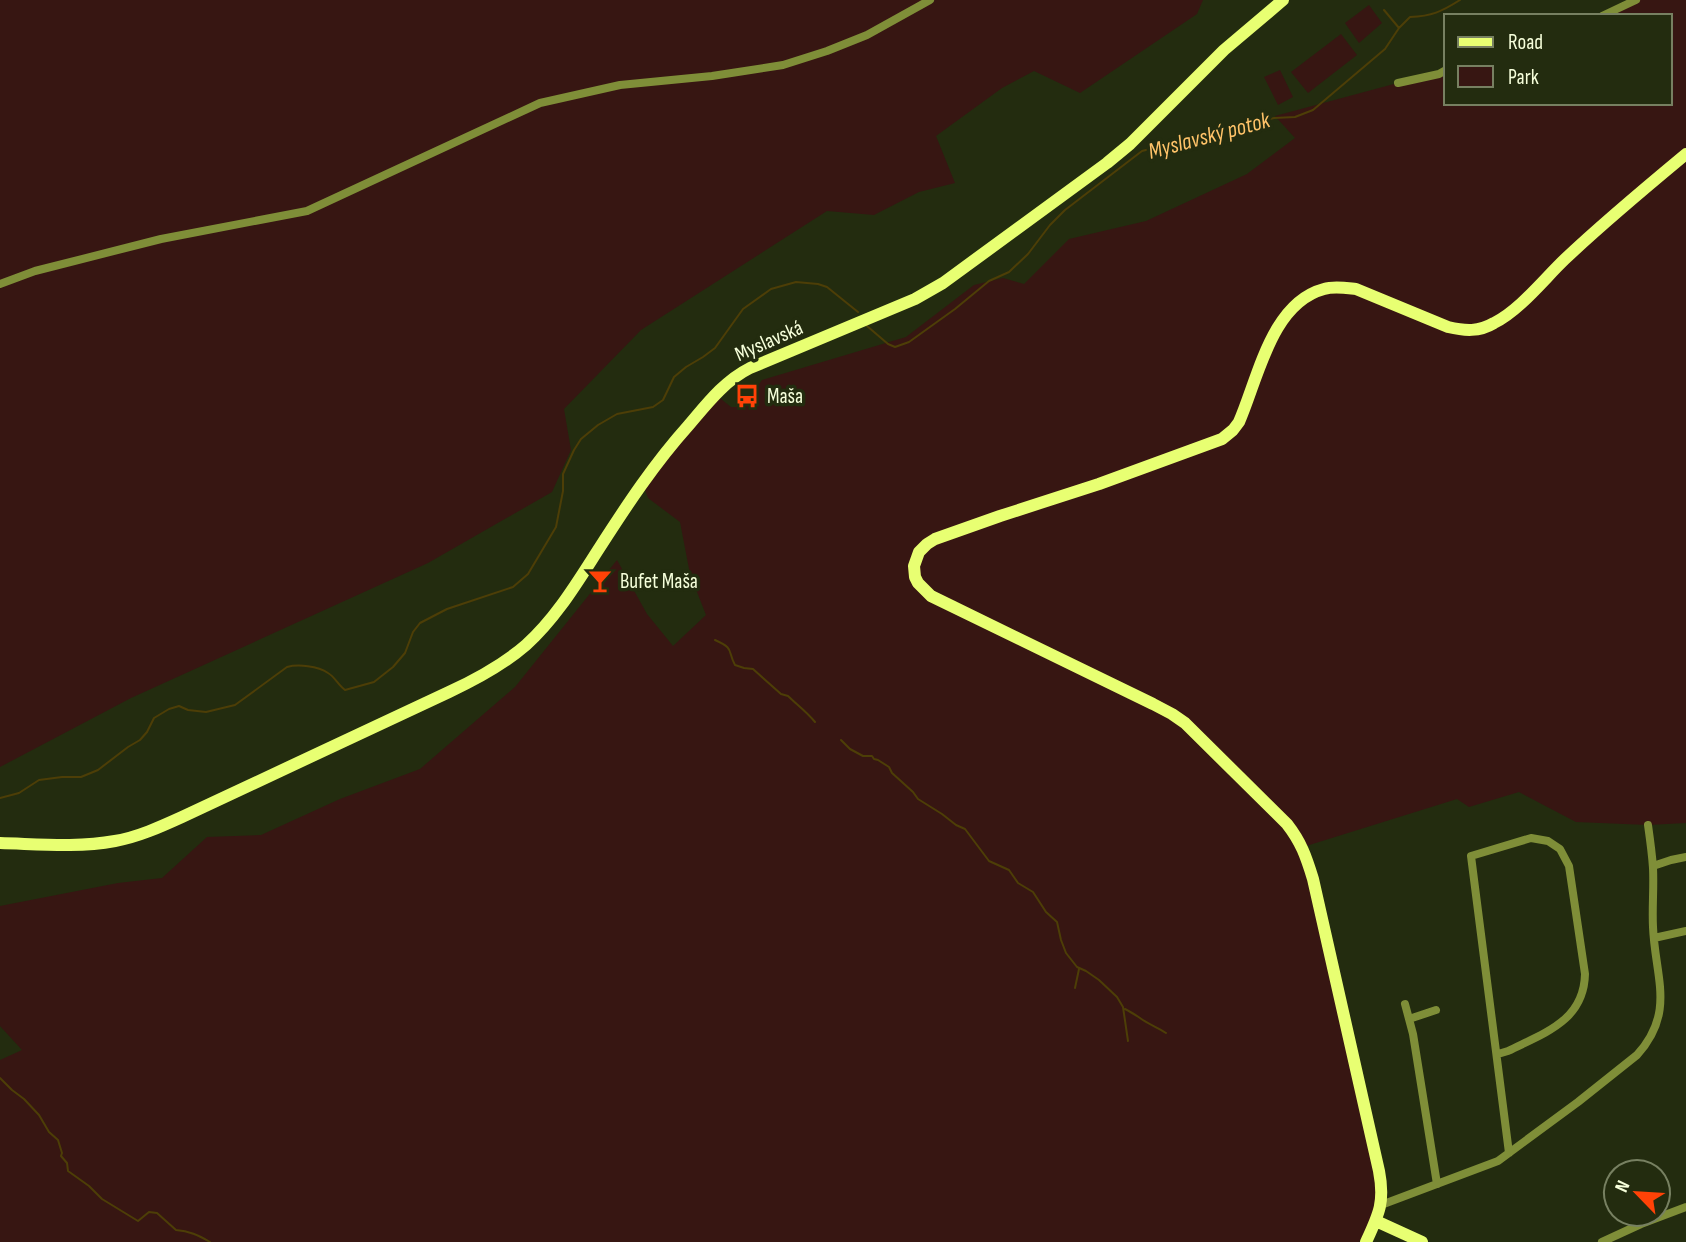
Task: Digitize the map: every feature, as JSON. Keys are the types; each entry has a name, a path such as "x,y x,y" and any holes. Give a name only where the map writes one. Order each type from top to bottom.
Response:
{"street":[{"path":"0,284 35,271 161,239 307,211 540,103 620,85 712,76 783,65 867,35 930,0"},
{"path":"1606,14 1636,0"},
{"name":"Myslavská","path":"0,842 91,844 129,838 182,817 471,682 509,659 554,615 646,477 731,379 750,368 915,299 943,283 1130,144 1224,50 1278,2"},
{"path":"1398,83 1444,72"},
{"path":"1366,1242 1376,1221 1383,1191 1313,878 1298,838 1185,723 1153,704 931,596 915,577 915,561 921,549 935,539 1222,439 1239,422 1271,338 1282,320 1307,297 1324,289 1356,289 1448,327 1463,330 1479,330 1496,323 1614,214 1686,153"},
{"path":"1381,1205 1498,1161 1596,1088 1643,1048 1654,1030 1661,1009 1648,825"},
{"path":"1497,1054 1508,1051 1566,1019 1578,1006 1584,991 1585,974 1569,866 1560,849 1542,839 1526,839 1471,856 1509,1153"},
{"path":"1653,866 1686,857"},
{"path":"1654,938 1686,931"},
{"path":"1405,1004 1413,1034 1437,1184"},
{"path":"1409,1019 1436,1010"},
{"path":"1602,1242 1686,1207"},
{"path":"1376,1221 1422,1242"}],"green space":[{"path":"0,0 1203,0 1197,14 1080,93 1034,71 1002,88 936,136 955,183 919,192 874,215 827,211 641,330 564,409 571,450 552,492 428,563 131,698 0,767"},
{"path":"1636,0 1686,0 1686,823 1648,825 1576,822 1519,792 1469,807 1457,799 1303,847 1383,1191 1376,1221 1359,1242 0,1242 0,1060 22,1050 0,1026 0,906 118,883 162,878 207,837 261,835 340,799 420,769 515,687 617,560 647,614 673,646 706,615 690,574 680,522 648,498 640,476 711,391 731,407 739,407 747,402 762,380 906,337 974,285 1003,278 1024,284 1069,239 1146,221 1247,174 1295,138 1275,116 1444,71 1444,105 1672,105 1672,14 1606,14"},
{"path":"1369,5 1382,23 1359,43 1345,23"},
{"path":"1341,34 1357,55 1308,93 1291,72"},
{"path":"1280,70 1293,97 1278,105 1264,77"}],"waterway":[{"name":"Myslavský potok","path":"867,326 895,347 909,342 989,281 1009,272 1065,210 1142,151 1162,146 1178,147 1210,134 1274,118 1295,117 1313,110 1385,49 1410,17 1436,13 1460,0"},
{"path":"1384,10 1399,28"},
{"name":"Myslavský potok","path":"0,798 19,793 39,780 81,777 98,770 140,740 154,718 169,709 179,706 206,712 235,705 287,667 308,666 319,669 333,677 345,690 374,682 405,653 413,632 420,623 447,609 513,587 528,574 556,527 563,491 563,474 581,439 617,414 653,407 663,400 674,377 715,348 743,309 771,289 796,282 827,287 858,312"},
{"path":"715,640 728,648 735,665 753,669 781,694 788,696 815,722"},
{"path":"841,740 850,749 863,756 872,756 889,767 918,799 965,829 989,861 1009,870 1018,883 1033,892 1046,912 1057,922 1066,953 1077,967 1099,980 1117,997 1123,1007 1128,1041"},
{"path":"1075,988 1079,969"},
{"path":"1125,1009 1166,1033"},
{"path":"0,1078 39,1115 49,1132 58,1140 68,1171 102,1199 138,1221 149,1212 157,1213 176,1230 210,1242"}],"place":[{"name":"Maša","path":"747,396"},
{"name":"Bufet Maša","path":"600,581"}]}
